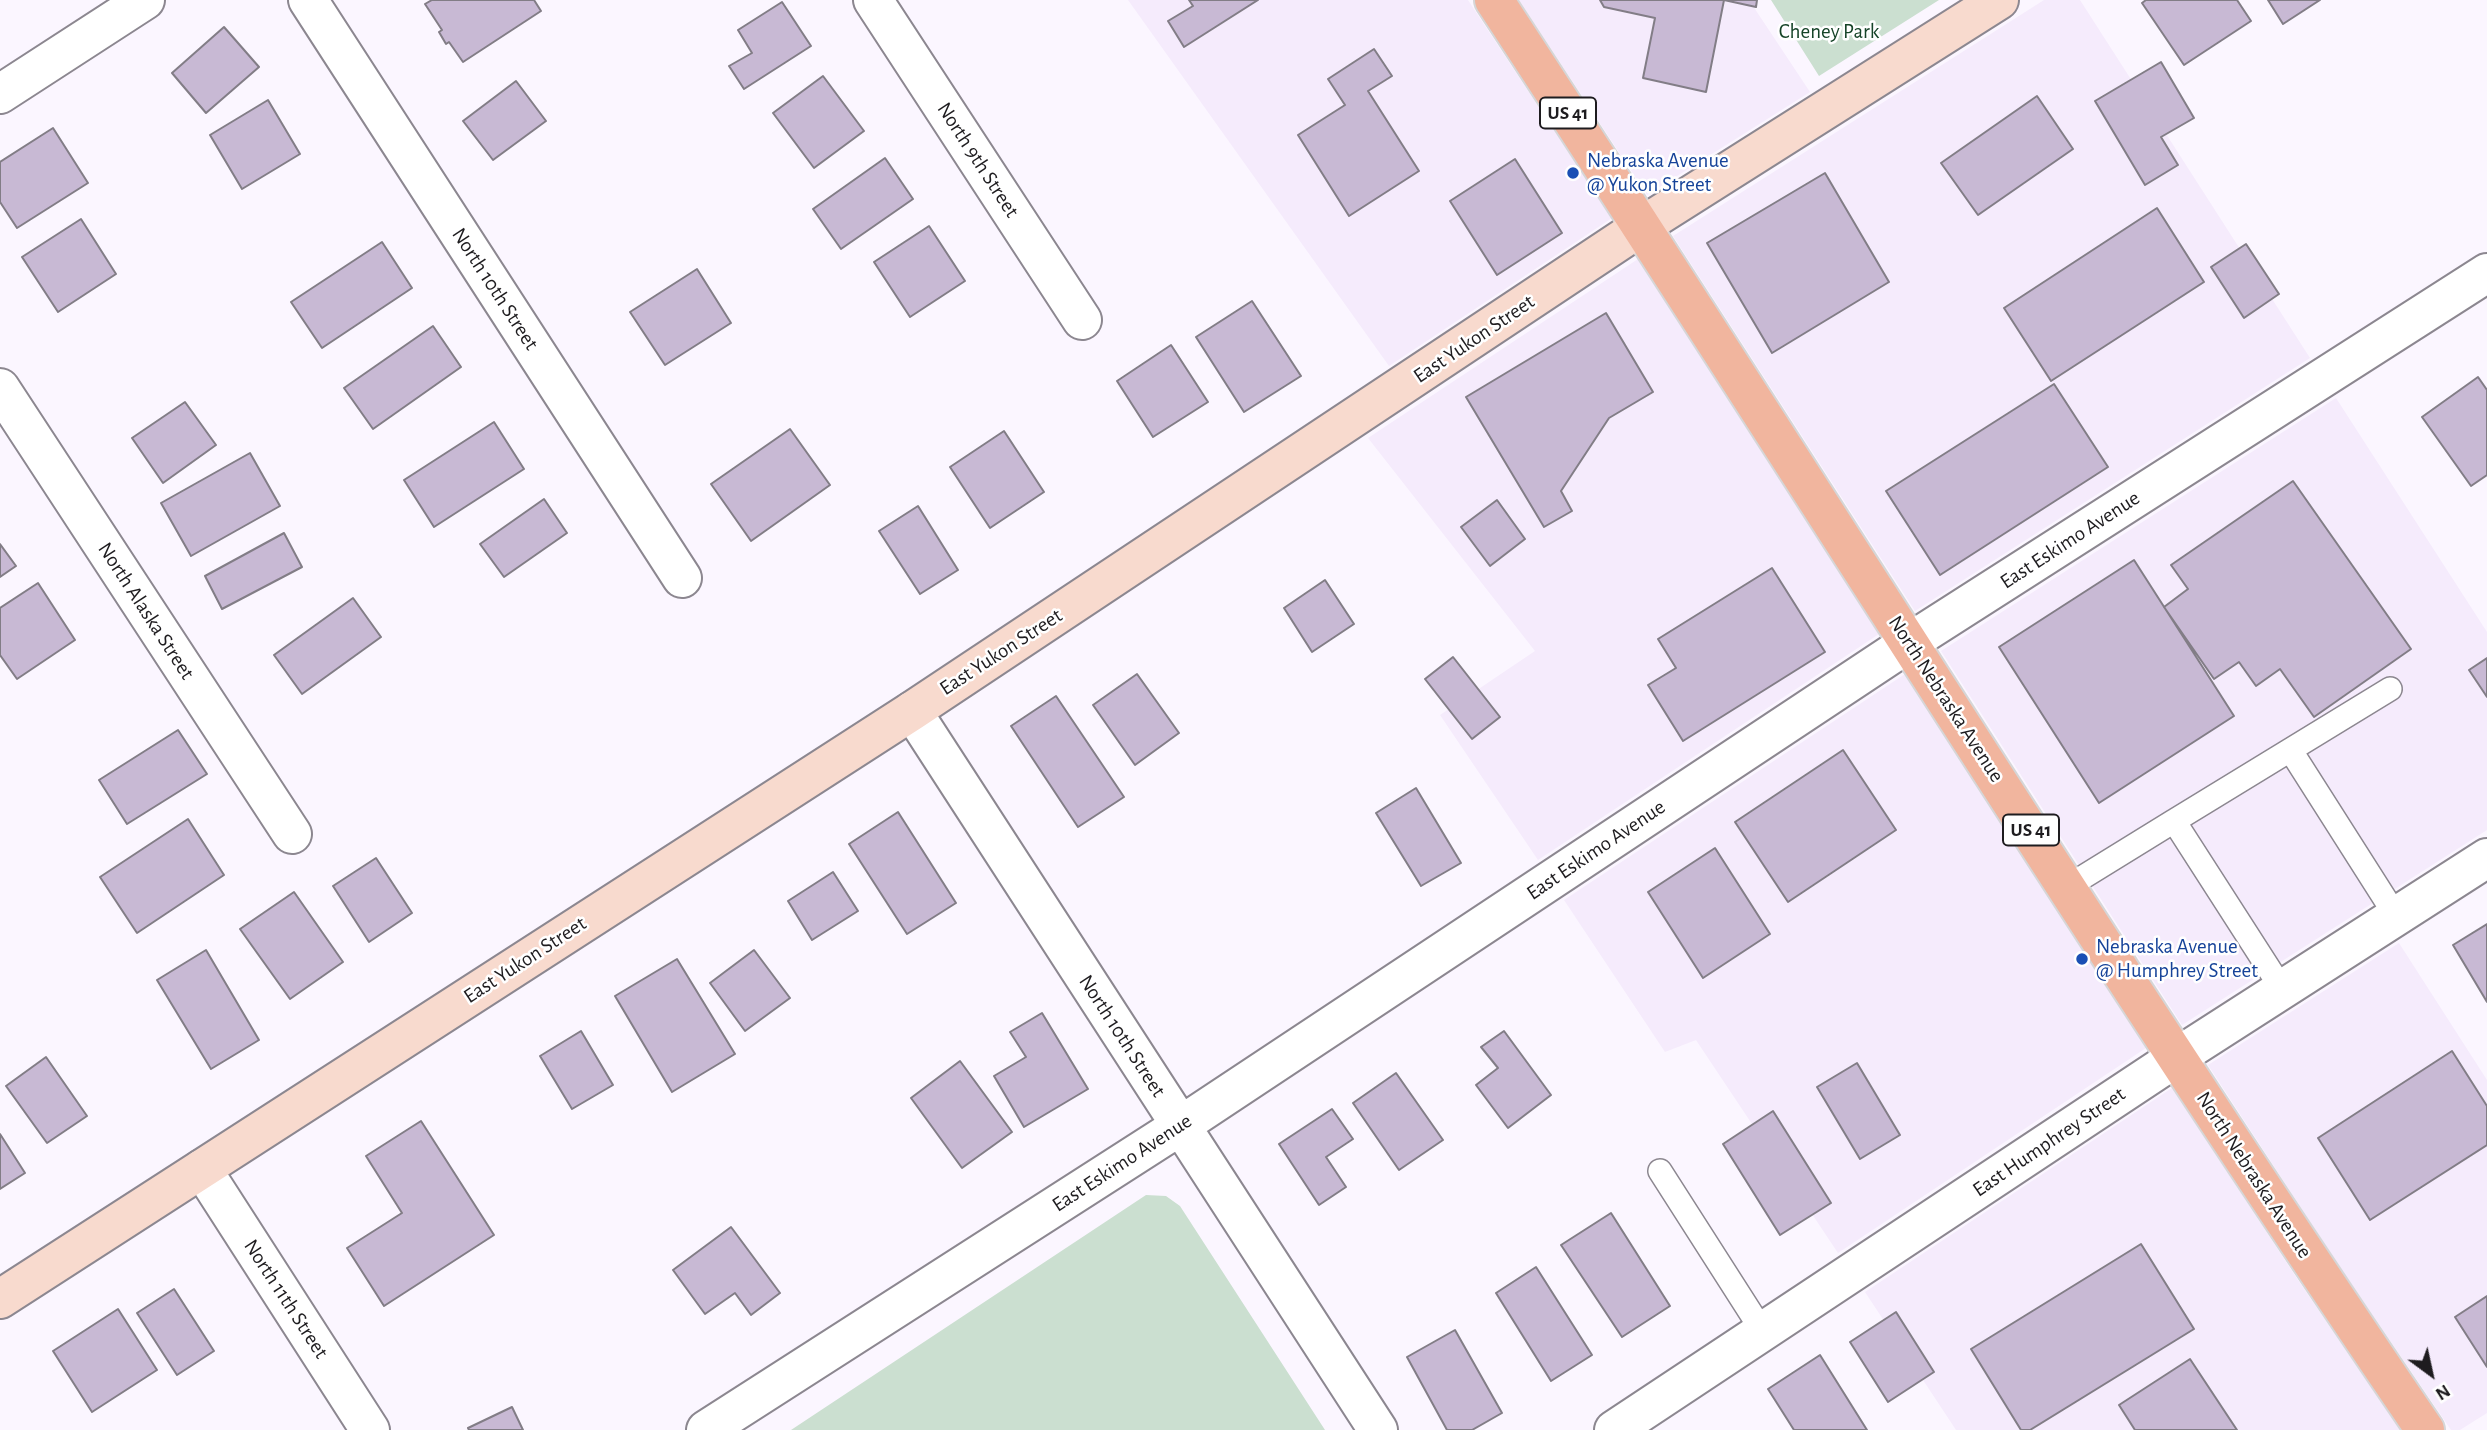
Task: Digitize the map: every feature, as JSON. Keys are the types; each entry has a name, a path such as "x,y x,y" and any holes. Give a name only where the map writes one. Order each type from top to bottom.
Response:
{"main road":[{"name":"North Nebraska Avenue","path":"1494,0 2177,1057 2425,1430"}],"street":[{"path":"0,94 145,0"},
{"name":"North 10th Street","path":"309,0 682,578"},
{"name":"North 9th Street","path":"873,0 1082,320"},
{"name":"East Yukon Street","path":"0,1299 912,711 1642,226 1999,0"},
{"name":"East Eskimo Avenue","path":"706,1430 1180,1126 1910,642 2487,273"},
{"name":"North Alaska Street","path":"0,388 292,834"},
{"name":"North 10th Street","path":"912,711 1378,1430"},
{"name":"East Humphrey Street","path":"1614,1430 2177,1057 2487,858"},
{"name":"North 11th Street","path":"202,1169 370,1430"}],"lane":[{"path":"2067,887 2390,689"},
{"path":"2291,751 2396,916"},
{"path":"2174,821 2282,989"},
{"path":"1660,1171 1763,1332"}],"shaded area":[{"path":"1128,0 1468,0 1612,218 1389,366"},
{"path":"1519,0 1749,0 1810,92 1647,195"},
{"path":"2044,0 2080,0 2310,358 1915,611 1673,236"},
{"path":"1638,259 1879,634 1538,860 1440,715 1535,651 1368,438"},
{"path":"2336,398 2487,632 2487,830 2182,1025 1941,651"},
{"path":"1905,674 2146,1048 1838,1253 1696,1040 1665,1052 1564,900"},
{"path":"2399,943 2487,1080 2487,1413 2460,1430 2451,1430 2331,1254 2208,1065"},
{"path":"2172,1088 2400,1430 1956,1430 1865,1292"}],"green space":[{"name":"Cheney Park","path":"1771,0 1939,0 1819,76"},
{"path":"1146,1195 1166,1196 1180,1206 1325,1430 791,1430"}],"building":[{"path":"432,0 534,0 541,11 463,62 449,42 446,44 439,32 442,30 425,4"},
{"path":"1189,0 1258,0 1184,47 1168,21 1193,6"},
{"path":"1600,0 1724,0 1706,92 1643,78 1655,18 1604,7"},
{"path":"1724,0 1757,0 1756,7"},
{"path":"2146,0 2237,0 2251,21 2184,65 2142,3"},
{"path":"2268,0 2320,0 2283,24"},
{"path":"782,2 811,46 744,89 729,66 752,53 738,30"},
{"path":"224,27 259,67 206,113 172,73"},
{"path":"1374,49 1392,76 1368,91 1419,171 1349,216 1298,135 1345,105 1328,79"},
{"path":"2161,62 2194,118 2161,137 2178,165 2145,185 2095,101"},
{"path":"823,76 864,131 814,168 773,113"},
{"path":"516,81 546,121 493,160 463,121"},
{"path":"2037,96 2073,149 1978,215 1941,163"},
{"path":"268,100 300,154 242,189 210,135"},
{"path":"53,128 88,183 17,228 0,202 0,162"},
{"path":"885,158 913,199 841,249 813,209"},
{"path":"1515,159 1562,233 1497,275 1450,201"},
{"path":"1825,173 1889,282 1772,353 1707,243"},
{"path":"2157,208 2204,282 2051,381 2004,308"},
{"path":"81,219 116,274 58,312 22,257"},
{"path":"929,226 965,281 910,317 874,262"},
{"path":"382,242 412,288 322,348 291,302"},
{"path":"2246,244 2279,294 2244,318 2211,267"},
{"path":"697,269 731,323 665,365 630,312"},
{"path":"1252,301 1301,376 1244,412 1196,337"},
{"path":"1606,313 1653,392 1609,418 1561,491 1572,511 1544,527 1466,397"},
{"path":"433,326 461,367 373,429 344,388"},
{"path":"1171,345 1208,402 1153,437 1117,381"},
{"path":"2478,377 2487,390 2487,475 2471,486 2422,417"},
{"path":"2054,384 2108,467 1940,575 1886,491"},
{"path":"185,402 216,445 163,483 132,438"},
{"path":"494,422 524,469 434,527 404,480"},
{"path":"790,429 830,485 751,541 711,484"},
{"path":"1004,431 1044,492 990,528 950,467"},
{"path":"250,453 280,506 191,556 161,503"},
{"path":"2293,481 2411,649 2314,717 2280,669 2256,686 2239,662 2214,679 2164,607 2188,589 2171,565"},
{"path":"544,499 567,533 504,577 480,544"},
{"path":"1497,500 1525,539 1490,566 1461,527"},
{"path":"918,506 958,570 920,594 879,531"},
{"path":"284,533 302,567 222,609 205,576"},
{"path":"0,544 16,566 0,577"},
{"path":"2134,560 2234,716 2099,803 1999,647"},
{"path":"1772,568 1825,652 1683,741 1648,685 1676,668 1658,639"},
{"path":"1325,580 1354,624 1312,652 1284,608"},
{"path":"38,583 75,640 17,679 0,655 0,608"},
{"path":"353,598 381,637 302,694 274,655"},
{"path":"1453,657 1500,717 1472,739 1425,679"},
{"path":"2487,658 2487,697 2469,670"},
{"path":"1137,674 1179,733 1135,765 1093,705"},
{"path":"1056,696 1124,797 1078,827 1011,726"},
{"path":"178,730 207,774 127,824 99,780"},
{"path":"1843,750 1896,830 1788,902 1735,822"},
{"path":"1416,788 1461,863 1421,886 1376,813"},
{"path":"898,812 956,903 907,934 849,844"},
{"path":"188,819 224,875 137,933 100,877"},
{"path":"1715,848 1770,934 1703,978 1648,892"},
{"path":"376,858 412,913 369,942 333,886"},
{"path":"833,872 858,911 812,940 788,901"},
{"path":"294,892 343,962 290,999 240,929"},
{"path":"2487,924 2487,1002 2453,945"},
{"path":"206,950 259,1040 211,1069 157,980"},
{"path":"754,950 790,998 745,1031 710,983"},
{"path":"677,959 735,1054 672,1092 615,996"},
{"path":"1042,1013 1088,1089 1024,1127 994,1076 1026,1057 1010,1032"},
{"path":"581,1031 613,1085 572,1109 540,1056"},
{"path":"1504,1031 1551,1095 1508,1128 1476,1085 1498,1068 1481,1047"},
{"path":"2452,1051 2487,1106 2487,1145 2370,1220 2318,1138"},
{"path":"46,1057 87,1116 47,1143 6,1086"},
{"path":"960,1061 1012,1132 962,1168 911,1098"},
{"path":"1857,1063 1900,1135 1860,1159 1817,1087"},
{"path":"1396,1073 1443,1140 1399,1170 1353,1103"},
{"path":"1332,1109 1353,1139 1326,1157 1346,1187 1319,1205 1279,1144"},
{"path":"1773,1111 1831,1203 1780,1235 1723,1144"},
{"path":"421,1121 494,1235 384,1306 347,1248 402,1213 366,1156"},
{"path":"0,1134 25,1173 0,1189"},
{"path":"1611,1213 1670,1306 1622,1337 1561,1245"},
{"path":"731,1227 780,1293 751,1315 735,1293 705,1314 673,1270"},
{"path":"2141,1244 2194,1329 2030,1430 2021,1430 1971,1349"},
{"path":"1536,1267 1592,1355 1551,1381 1496,1293"},
{"path":"174,1289 214,1351 177,1375 137,1313"},
{"path":"2487,1296 2487,1367 2455,1317"},
{"path":"118,1309 157,1370 92,1412 53,1351"},
{"path":"1896,1312 1934,1372 1888,1402 1850,1342"},
{"path":"1455,1330 1502,1413 1472,1430 1447,1430 1407,1357"},
{"path":"1820,1355 1867,1430 1794,1430 1768,1389"},
{"path":"2190,1359 2237,1430 2135,1430 2119,1405"},
{"path":"512,1407 523,1430 469,1430 468,1428"}],"place":[{"name":"Nebraska Avenue @ Yukon Street","path":"1573,173"},
{"name":"Nebraska Avenue @ Humphrey Street","path":"2082,959"}]}
